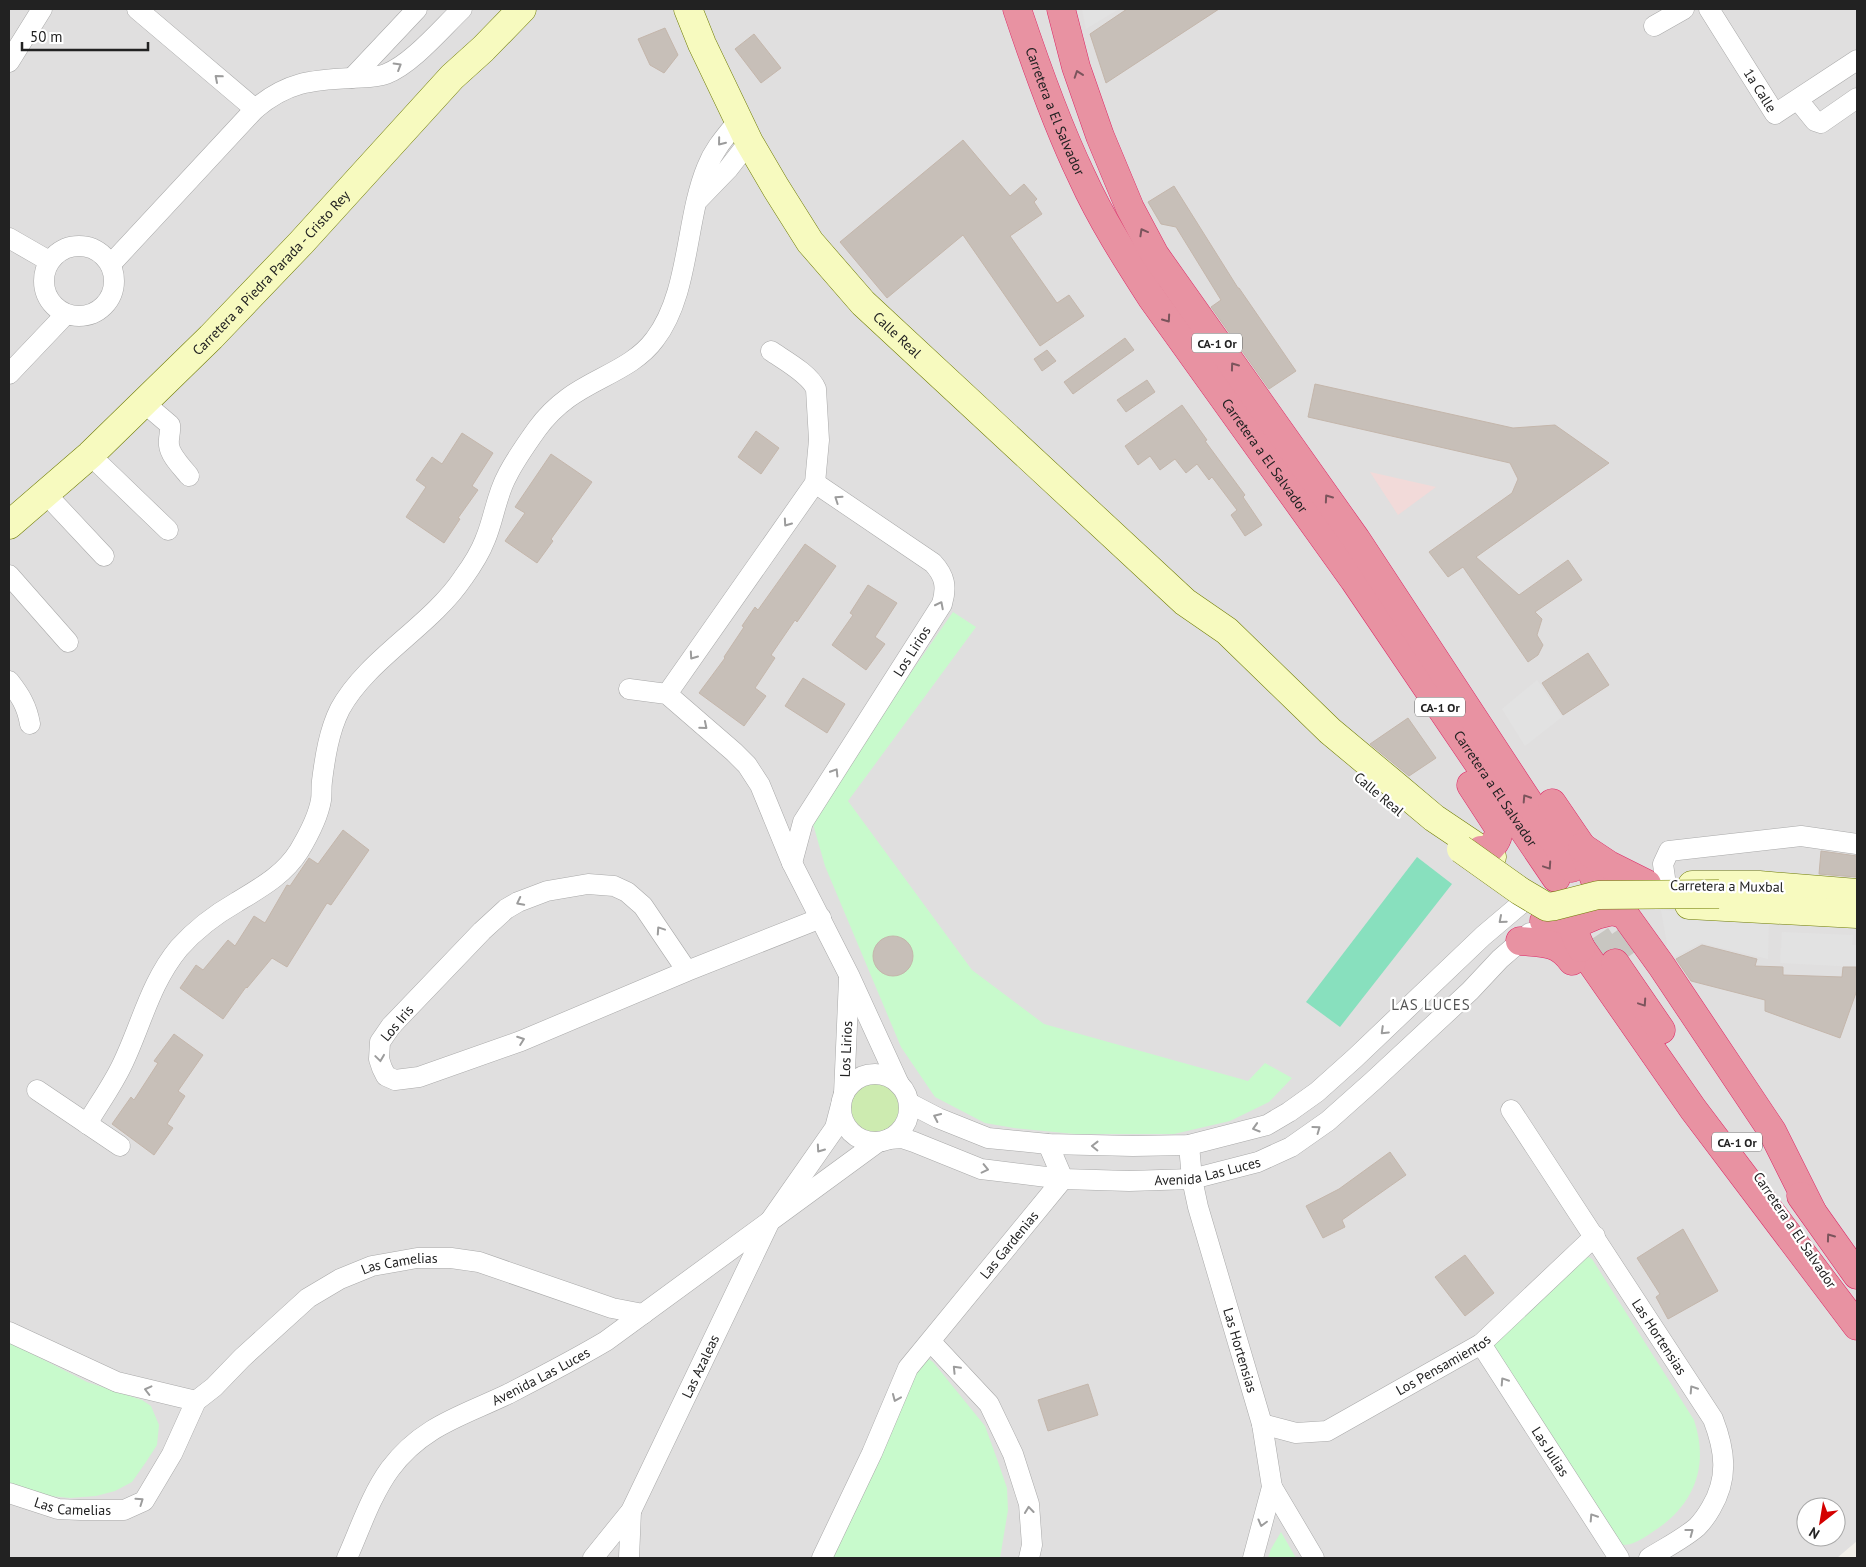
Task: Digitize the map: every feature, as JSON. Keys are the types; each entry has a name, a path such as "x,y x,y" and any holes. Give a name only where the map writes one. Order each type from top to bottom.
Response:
{"highway":[{"name":"Carretera a El Salvador","path":"1018,9 1040,79 1082,177 1110,230 1151,297 1563,876"},
{"name":"Carretera a El Salvador","path":"1061,9 1076,67 1100,136 1130,208 1155,255 1362,548 1395,574 1563,876"},
{"path":"1354,580 1398,668 1499,828 1499,834 1494,844 1488,850 1471,849"},
{"path":"1563,876 1609,865 1658,892 1635,928"},
{"path":"1563,876 1595,904 1625,915 1635,928 1772,1131 1812,1212"},
{"path":"1595,904 1574,927 1575,936 1581,948 1693,1108 1857,1326"},
{"path":"1544,921 1581,948"},
{"path":"1520,941 1548,944 1564,951 1656,1078 1693,1108"},
{"name":"Carretera a El Salvador","path":"1854,1264 1812,1212 1713,1072 1625,959 1857,1322"}],"main road":[{"name":"Carretera a Piedra Parada - Cristo Rey","path":"9,525 90,455 211,336 301,243 452,77 483,49 522,9"},
{"name":"Calle Real","path":"688,9 744,131 776,188 810,242 863,303 1186,602 1214,642 1296,722 1377,794 1473,870 1522,903 1544,921"},
{"path":"1186,602 1357,768 1471,849 1513,886 1547,907 1598,895 1720,894 1798,898 1857,904"},
{"path":"1471,849 1563,876 1595,904"},
{"path":"1522,903 1563,876"},
{"name":"Carretera a Muxbal","path":"1595,904 1658,892 1759,885 1857,893"},
{"name":"Carretera a Muxbal","path":"1658,892 1711,905 1857,914"},
{"path":"1544,921 1595,904"}],"street":[{"path":"9,62 42,9"},
{"path":"138,9 255,109"},
{"path":"352,78 417,9"},
{"path":"111,264 255,109 272,95 289,87 309,82 386,74 410,59 462,9"},
{"path":"1654,26 1684,9"},
{"name":"1a Calle","path":"1708,9 1775,114 1857,60"},
{"path":"1798,100 1815,121 1821,123 1857,98"},
{"path":"87,1124 121,1067 148,999 161,973 178,949 211,919 284,871 297,854 317,816 328,742 334,722 343,705 360,681 444,603 462,580 485,541 507,475 539,426 570,397 627,364 643,352 655,339 667,319 679,282 691,221 702,179 715,150 744,131"},
{"path":"9,238 49,261"},
{"path":"80,245 93,248 103,254 111,264 115,285 106,305 98,312 88,316 66,314 55,307 48,297 44,286 44,273 49,261 57,252 68,247 80,245"},
{"path":"9,374 66,314"},
{"path":"630,689 667,694 815,484 819,440 816,389 814,383 808,377 771,351"},
{"path":"143,402 170,425 170,452 189,476"},
{"path":"90,455 168,530"},
{"name":"Los Lirios","path":"792,863 803,822 942,604 945,594 945,582 941,572 933,563 815,484"},
{"path":"45,493 104,556"},
{"path":"9,575 68,642"},
{"path":"9,681 22,697 28,711 30,724"},
{"name":"Los Lirios","path":"667,694 734,752 747,765 760,785 792,863 850,975 899,1084"},
{"path":"766,801 776,810 790,814 802,811 818,799"},
{"path":"1658,892 1669,851 1802,836 1857,844"},
{"name":"Los Iris","path":"687,971 643,906 627,892 614,886 588,884 547,891 518,902 506,909 482,931 391,1026 380,1042 379,1059 386,1076 395,1080 419,1077 521,1040 821,918"},
{"name":"Avenida Las Luces","path":"909,1103 988,1138 1048,1144 1133,1146 1189,1144 1267,1124 1289,1112 1317,1092 1522,903"},
{"name":"Avenida Las Luces","path":"347,1558 389,1470 419,1438 440,1424 564,1366 606,1342 770,1221 884,1141 902,1138 981,1169 1063,1179 1129,1181 1192,1179 1258,1162 1291,1147 1334,1115 1470,990 1500,959 1544,921"},
{"path":"1447,971 1470,990"},
{"name":"Los Lirios","path":"843,1100 850,975"},
{"path":"869,1075 885,1076 899,1084 905,1092 909,1103 909,1114 905,1124 898,1133 884,1141 866,1141 856,1136 847,1128 842,1117 843,1100 850,1085 858,1078 869,1075"},
{"path":"37,1090 120,1146"},
{"name":"Avenida Las Luces","path":"770,1221 835,1128 843,1100"},
{"name":"Las Hortensias","path":"1510,1110 1595,1236 1713,1419 1723,1448 1724,1472 1715,1502 1706,1517 1686,1536 1649,1558"},
{"path":"1048,1144 1063,1179"},
{"name":"Las Hortensias","path":"1189,1144 1192,1179 1198,1207 1262,1424 1272,1487 1253,1558"},
{"name":"Las Gardenias","path":"822,1558 872,1453 908,1368 1063,1179"},
{"name":"Las Azaleas","path":"593,1558 631,1512 770,1221"},
{"name":"Los Pensamientos","path":"1262,1424 1296,1432 1328,1431 1480,1344 1595,1236"},
{"name":"Las Camelias","path":"9,1493 58,1509 124,1510 144,1501 172,1454 196,1401 214,1387 242,1358 308,1298 340,1280 372,1266 417,1258 451,1258 478,1262 612,1308 643,1314"},
{"path":"9,1332 117,1382 196,1401"},
{"path":"931,1342 989,1404 1013,1454 1029,1504 1032,1545 1029,1558"},
{"name":"Las Julias","path":"1480,1344 1619,1558"},
{"path":"1272,1487 1314,1558"},
{"name":"Las Azaleas","path":"629,1558 631,1512"}],"shaded area":[{"path":"9,9 1857,9 1857,1541 1837,1558 9,1558"},
{"path":"1082,9 1119,9 1086,29"},
{"path":"1370,472 1436,487 1398,515"},
{"path":"1537,680 1562,717 1525,746 1502,709"},
{"path":"1661,910 1769,915 1768,959 1701,943 1667,961 1660,950 1667,944"},
{"path":"1782,932 1853,935 1852,945 1857,945 1857,967 1780,963"}],"green space":[{"path":"953,612 976,627 848,801 972,970 1044,1024 1248,1081 1265,1063 1292,1078 1269,1102 1230,1121 1174,1134 1075,1134 1014,1128 985,1123 935,1097 901,1047 825,866 813,824 830,789"},
{"path":"1417,857 1452,884 1340,1027 1306,1002"},
{"path":"875,1080 885,1082 893,1088 899,1096 901,1106 899,1116 893,1124 885,1130 875,1132 865,1130 857,1124 851,1116 849,1106 851,1096 857,1088 865,1082"},
{"path":"1583,1254 1592,1259 1694,1420 1698,1438 1700,1454 1698,1470 1694,1485 1687,1498 1666,1523 1628,1545 1619,1545 1487,1347"},
{"path":"9,1342 87,1382 142,1400 151,1406 159,1425 157,1445 132,1482 115,1491 96,1496 70,1498 40,1495 9,1484"},
{"path":"924,1356 933,1362 985,1426 1007,1488 1008,1510 1000,1558 829,1558"},
{"path":"1281,1532 1296,1558 1268,1558"}],"building":[{"path":"1127,9 1219,9 1106,83 1090,34"},
{"path":"665,28 678,55 664,73 650,65 638,39"},
{"path":"754,34 781,68 761,83 735,49"},
{"path":"963,140 1010,196 1024,184 1037,199 1034,202 1042,214 1010,236 1057,303 1069,295 1084,316 1040,346 963,235 887,298 840,242"},
{"path":"1174,186 1238,288 1296,371 1269,389 1211,307 1221,300 1176,227 1161,224 1148,202"},
{"path":"1125,338 1134,350 1073,394 1064,382"},
{"path":"1047,350 1056,361 1042,371 1034,359"},
{"path":"1147,380 1155,392 1126,412 1117,400"},
{"path":"1315,384 1513,428 1555,425 1609,463 1476,557 1519,595 1568,560 1582,580 1535,612 1542,619 1537,635 1543,645 1538,655 1528,662 1463,567 1448,577 1429,552 1512,493 1518,479 1510,463 1308,417"},
{"path":"1182,405 1207,440 1205,441 1245,495 1243,497 1262,525 1245,536 1231,515 1237,510 1212,477 1209,480 1197,464 1186,473 1175,459 1160,470 1150,456 1138,465 1125,446"},
{"path":"756,431 779,448 761,474 738,457"},
{"path":"462,433 493,453 472,486 478,490 458,518 460,519 444,543 406,517 426,487 416,480 432,457 442,464"},
{"path":"551,454 592,482 551,539 553,541 537,563 505,541 525,513 515,507"},
{"path":"805,544 836,566 797,622 795,620 771,655 775,658 755,688 766,696 744,726 699,693 725,658 744,627 742,626 755,607 758,610"},
{"path":"868,585 897,603 875,637 885,644 866,670 832,645 853,615 850,613"},
{"path":"1588,653 1609,685 1563,715 1542,683"},
{"path":"803,678 845,704 827,733 785,706"},
{"path":"1408,718 1436,758 1409,776 1370,744"},
{"path":"343,830 369,850 331,905 327,903 287,967 272,958 246,987 223,1019 180,988 196,965 203,970 228,940 235,946 254,916 265,923 287,885 290,886 309,858 318,864"},
{"path":"1821,851 1857,856 1856,877 1819,874"},
{"path":"897,936 904,939 910,945 913,956 912,964 904,973 897,976 889,976 882,973 874,964 873,952 876,945 885,937"},
{"path":"1702,945 1757,959 1755,966 1783,967 1783,975 1842,977 1843,967 1856,967 1857,990 1840,1038 1765,1011 1765,1000 1691,981 1676,959"},
{"path":"174,1034 203,1055 178,1091 185,1096 167,1124 173,1128 154,1155 112,1124 131,1097 134,1100 158,1063 154,1061"},
{"path":"1390,1152 1406,1175 1342,1220 1345,1227 1323,1238 1306,1206 1339,1189"},
{"path":"1683,1229 1718,1291 1668,1319 1656,1297 1660,1294 1637,1258"},
{"path":"1465,1255 1494,1293 1465,1316 1435,1277"},
{"path":"1088,1384 1098,1415 1048,1431 1038,1400"}],"tunnel":[{"path":"1593,896 1636,956"},
{"path":"1573,901 1615,963"}],"district":[{"name":"LAS LUCES","path":"1431,1004"}]}
